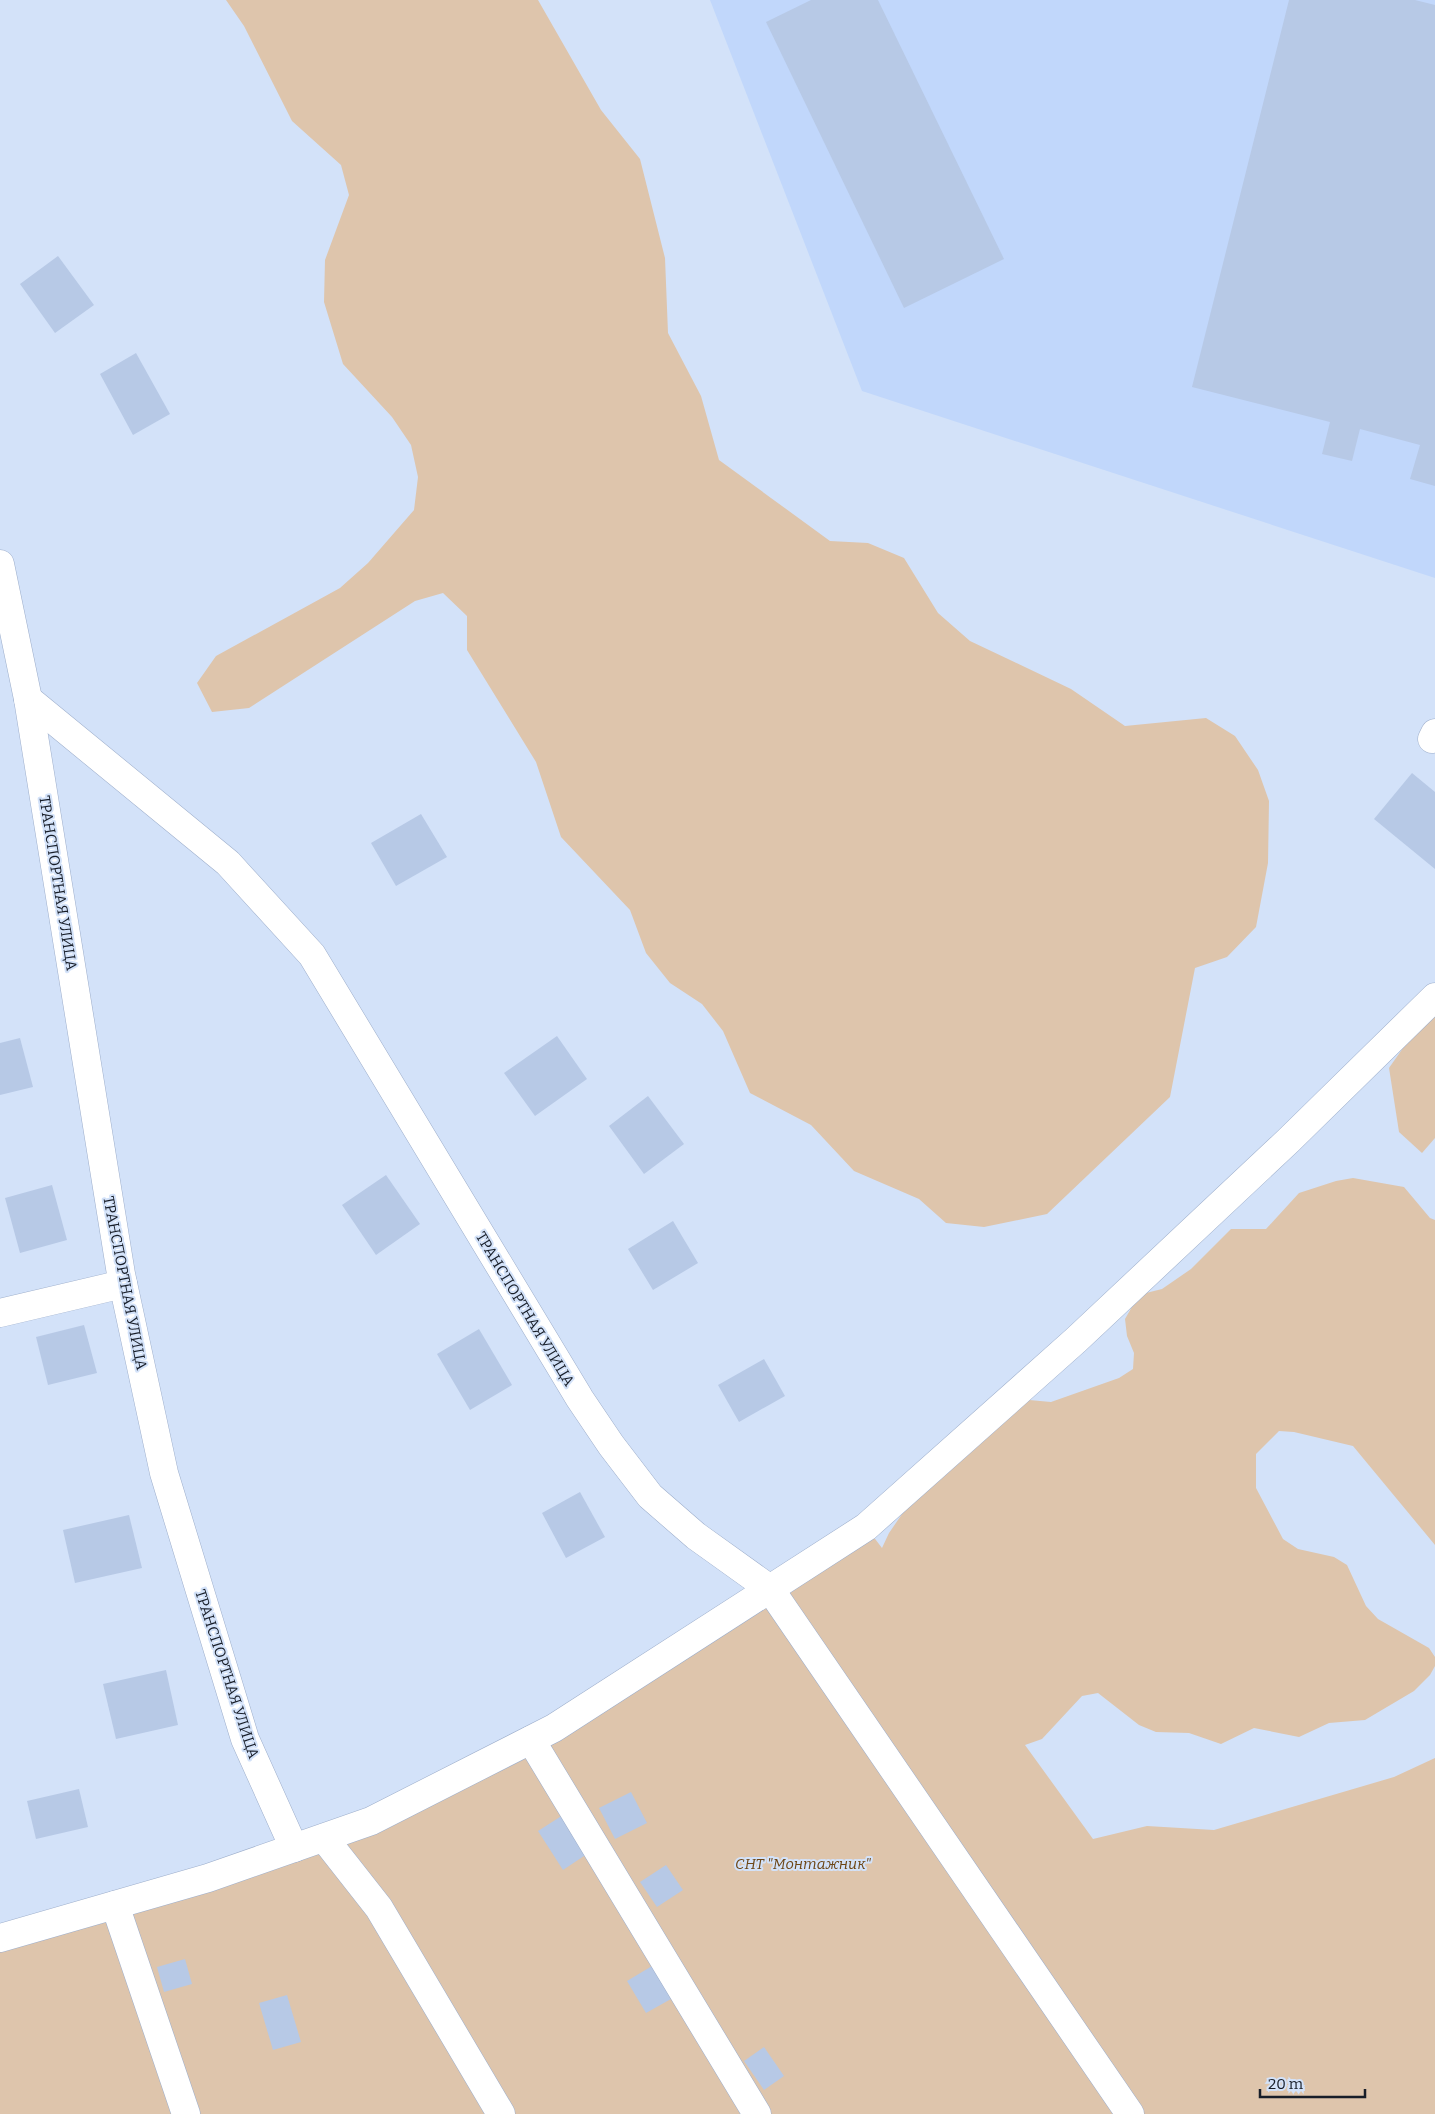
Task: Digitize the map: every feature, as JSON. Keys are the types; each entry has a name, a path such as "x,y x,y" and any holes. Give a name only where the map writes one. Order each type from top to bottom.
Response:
{"street":[{"name":"ТРАНСПОРТНАЯ УЛИЦА","path":"0,564 28,698 123,1284 164,1473 245,1739 294,1848"},
{"name":"ТРАНСПОРТНАЯ УЛИЦА","path":"28,698 228,863 312,955 565,1375 611,1445 650,1496 696,1536 770,1589 1130,2114"},
{"path":"0,1938 208,1878 371,1822 554,1728 866,1527 1076,1340 1289,1140 1435,997"},
{"path":"0,1313 123,1284"},
{"path":"531,1740 757,2114"},
{"path":"324,1838 380,1908 501,2114"},
{"path":"115,1905 186,2114"}],"shaded area":[{"path":"710,0 1435,0 1435,578 862,391"}],"green space":[{"path":"226,0 538,0 601,110 640,159 665,258 668,333 701,396 719,460 830,541 868,543 904,558 938,613 970,641 1071,689 1125,726 1206,718 1235,736 1258,770 1269,801 1268,863 1256,927 1227,957 1195,968 1170,1097 1047,1214 984,1227 946,1223 919,1199 854,1171 811,1125 750,1093 723,1031 702,1004 670,983 646,953 630,910 561,837 536,762 467,650 467,616 443,593 415,601 249,708 212,712 197,683 216,656 340,588 368,563 414,510 418,477 411,445 392,417 343,364 324,302 325,260 349,195 341,165 292,121 244,26"},
{"path":"1435,1010 1435,1138 1422,1153 1399,1132 1389,1068 1427,1014"},
{"name":"СНТ \"Монтажник\"","path":"1353,1178 1404,1187 1430,1218 1435,1220 1435,1545 1353,1446 1294,1432 1279,1431 1256,1454 1256,1488 1283,1539 1298,1549 1334,1557 1347,1565 1366,1606 1378,1619 1429,1648 1435,1657 1435,1666 1430,1675 1414,1691 1365,1720 1329,1723 1299,1737 1254,1728 1221,1744 1189,1733 1156,1732 1139,1725 1098,1693 1082,1696 1042,1739 1025,1745 1093,1839 1147,1826 1214,1830 1394,1777 1435,1758 1435,2114 0,2114 0,1938 371,1821 866,1527 882,1548 889,1533 929,1475 1018,1399 1051,1402 1119,1378 1133,1369 1134,1353 1127,1336 1125,1319 1133,1305 1146,1293 1162,1289 1191,1269 1231,1229 1266,1229 1299,1193 1336,1181"}],"building":[{"path":"811,0 878,0 1004,259 904,308 766,22"},
{"path":"1289,0 1415,0 1435,5 1435,486 1410,479 1420,445 1360,429 1352,461 1322,454 1330,422 1192,387"},
{"path":"58,256 94,305 55,333 20,284"},
{"path":"136,353 170,414 133,435 100,374"},
{"path":"1412,773 1435,792 1435,869 1374,819"},
{"path":"421,814 447,857 396,886 371,843"},
{"path":"557,1036 587,1079 535,1116 504,1073"},
{"path":"20,1038 33,1087 0,1095 0,1043"},
{"path":"648,1096 684,1144 644,1174 609,1126"},
{"path":"386,1175 420,1224 376,1255 342,1205"},
{"path":"52,1185 67,1240 20,1253 5,1198"},
{"path":"673,1221 698,1263 653,1290 628,1249"},
{"path":"84,1325 97,1373 48,1385 36,1337"},
{"path":"479,1329 512,1385 470,1410 437,1354"},
{"path":"764,1359 785,1396 739,1422 718,1385"},
{"path":"580,1492 605,1537 566,1558 542,1513"},
{"path":"129,1515 142,1568 75,1583 63,1530"},
{"path":"166,1670 178,1725 116,1739 103,1684"},
{"path":"79,1789 88,1827 36,1839 27,1801"},
{"path":"631,1792 647,1823 615,1839 599,1808"},
{"path":"563,1815 587,1854 563,1870 538,1831"},
{"path":"666,1865 683,1890 657,1907 640,1882"},
{"path":"185,1959 192,1984 164,1992 157,1967"},
{"path":"652,1966 671,1999 646,2013 627,1981"},
{"path":"287,1995 301,2042 273,2050 259,2003"},
{"path":"764,2047 784,2076 764,2090 744,2061"}]}
